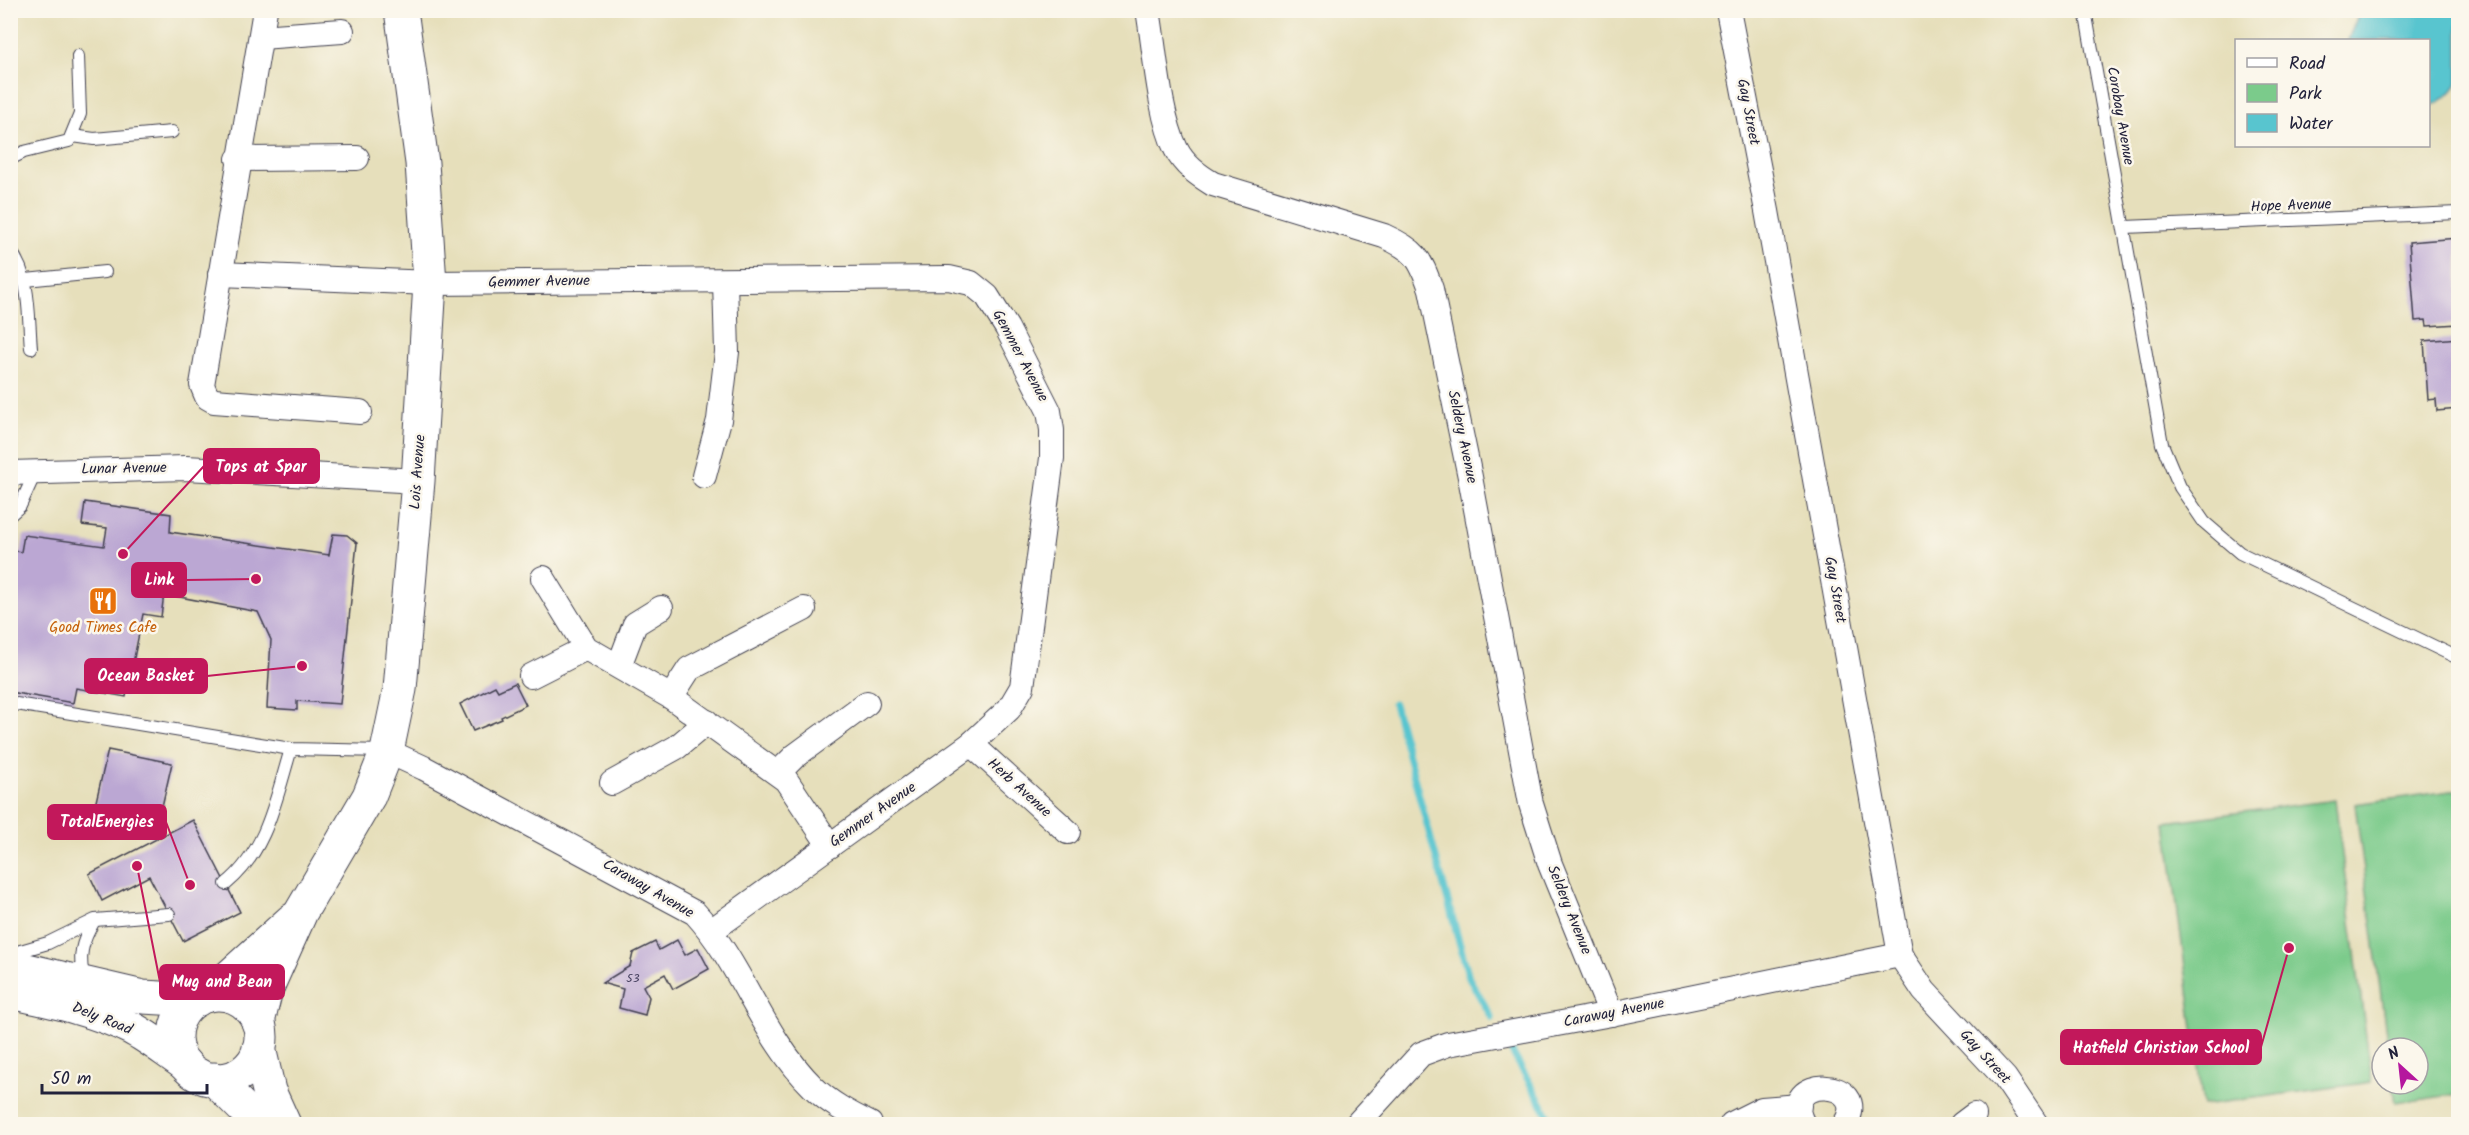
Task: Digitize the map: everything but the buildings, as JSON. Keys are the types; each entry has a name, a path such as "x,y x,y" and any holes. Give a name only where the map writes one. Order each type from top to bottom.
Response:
{"street":[{"path":"266,10 238,159 202,385 207,397 214,401 360,412"},
{"name":"Lois Avenue","path":"284,1125 269,1091 258,1035 266,990 301,912 369,796 387,751 400,689 418,481 430,283 422,163 401,10"},
{"name":"Seldery Avenue","path":"1148,10 1165,109 1176,149 1192,171 1213,184 1384,236 1407,247 1423,264 1431,289 1470,477 1531,804 1550,864 1611,1014"},
{"name":"Gay Street","path":"1728,10 1767,211 1900,955 1924,990 2005,1078 2036,1125"},
{"path":"261,37 342,31"},
{"path":"238,159 357,158"},
{"name":"Gemmer Avenue","path":"219,274 430,283 949,278 971,283 987,296 1041,393 1052,429 1052,458 1022,687 1010,709 971,744 711,931"},
{"path":"704,476 719,420 726,363 725,280"},
{"name":"Lunar Avenue","path":"10,473 186,468 418,481"},
{"path":"543,578 586,648 671,697 778,773 789,783 830,846"},
{"path":"619,666 635,624 661,608"},
{"path":"671,697 689,669 804,609"},
{"path":"531,676 586,648"},
{"path":"778,773 795,756 867,703"},
{"path":"612,783 677,747 707,722"},
{"name":"Herb Avenue","path":"971,744 1068,832"},
{"name":"Caraway Avenue","path":"387,751 424,768 685,907 711,931 803,1077 826,1098 870,1125"},
{"name":"Lois Avenue","path":"203,997 301,912"},
{"name":"Caraway Avenue","path":"1357,1125 1408,1066 1427,1051 1448,1044 1611,1014 1900,955"},
{"name":"Dely Road","path":"10,966 143,997 203,997"},
{"name":"Dely Road","path":"10,992 84,1009 131,1028 185,1064"},
{"path":"219,994 238,999 253,1013 258,1035 254,1059 237,1075 214,1079 203,1077 185,1064 177,1048 176,1029 187,1007 203,997 219,994"},
{"path":"214,1079 259,1125"},
{"path":"1732,1125 1762,1109 1801,1115 1802,1098 1815,1087 1831,1087 1845,1096 1849,1112 1845,1125"}],"lane":[{"name":"Corobay Avenue","path":"2085,10 2162,444 2180,487 2204,522 2231,546 2257,562 2458,658"},
{"path":"10,159 24,152 64,144 73,136 81,114 78,56"},
{"path":"73,136 94,139 172,132"},
{"name":"Hope Avenue","path":"2125,227 2458,213"},
{"path":"10,250 26,280 31,348"},
{"path":"26,280 105,273"},
{"path":"10,515 20,506 36,471"},
{"path":"10,703 291,749 387,751"},
{"path":"226,884 243,870 256,852 273,808 291,749"},
{"path":"10,954 48,943 95,920 169,914"},
{"path":"85,982 80,955 84,939 95,920"}],"green space":[{"path":"2458,790 2458,1094 2396,1103 2395,1096 2430,1096 2430,1036 2386,1036 2355,804"},
{"path":"2335,800 2370,1067 2370,1082 2203,1105 2166,822"}],"water":[{"path":"2363,11 2454,11 2458,16 2458,83 2453,91 2430,106 2430,39 2348,39 2357,18"}],"waterway":[{"path":"1394,704 1469,978 1492,1018"},
{"path":"1511,1050 1548,1115 1549,1124"}],"place":[{"name":"Tops at Spar","path":"123,554"},
{"name":"Link","path":"256,579"},
{"name":"Good Times Cafe","path":"103,601"},
{"name":"Ocean Basket","path":"302,666"},
{"name":"Mug and Bean","path":"137,866"},
{"name":"TotalEnergies","path":"190,885"},
{"name":"Hatfield Christian School","path":"2289,948"}]}
